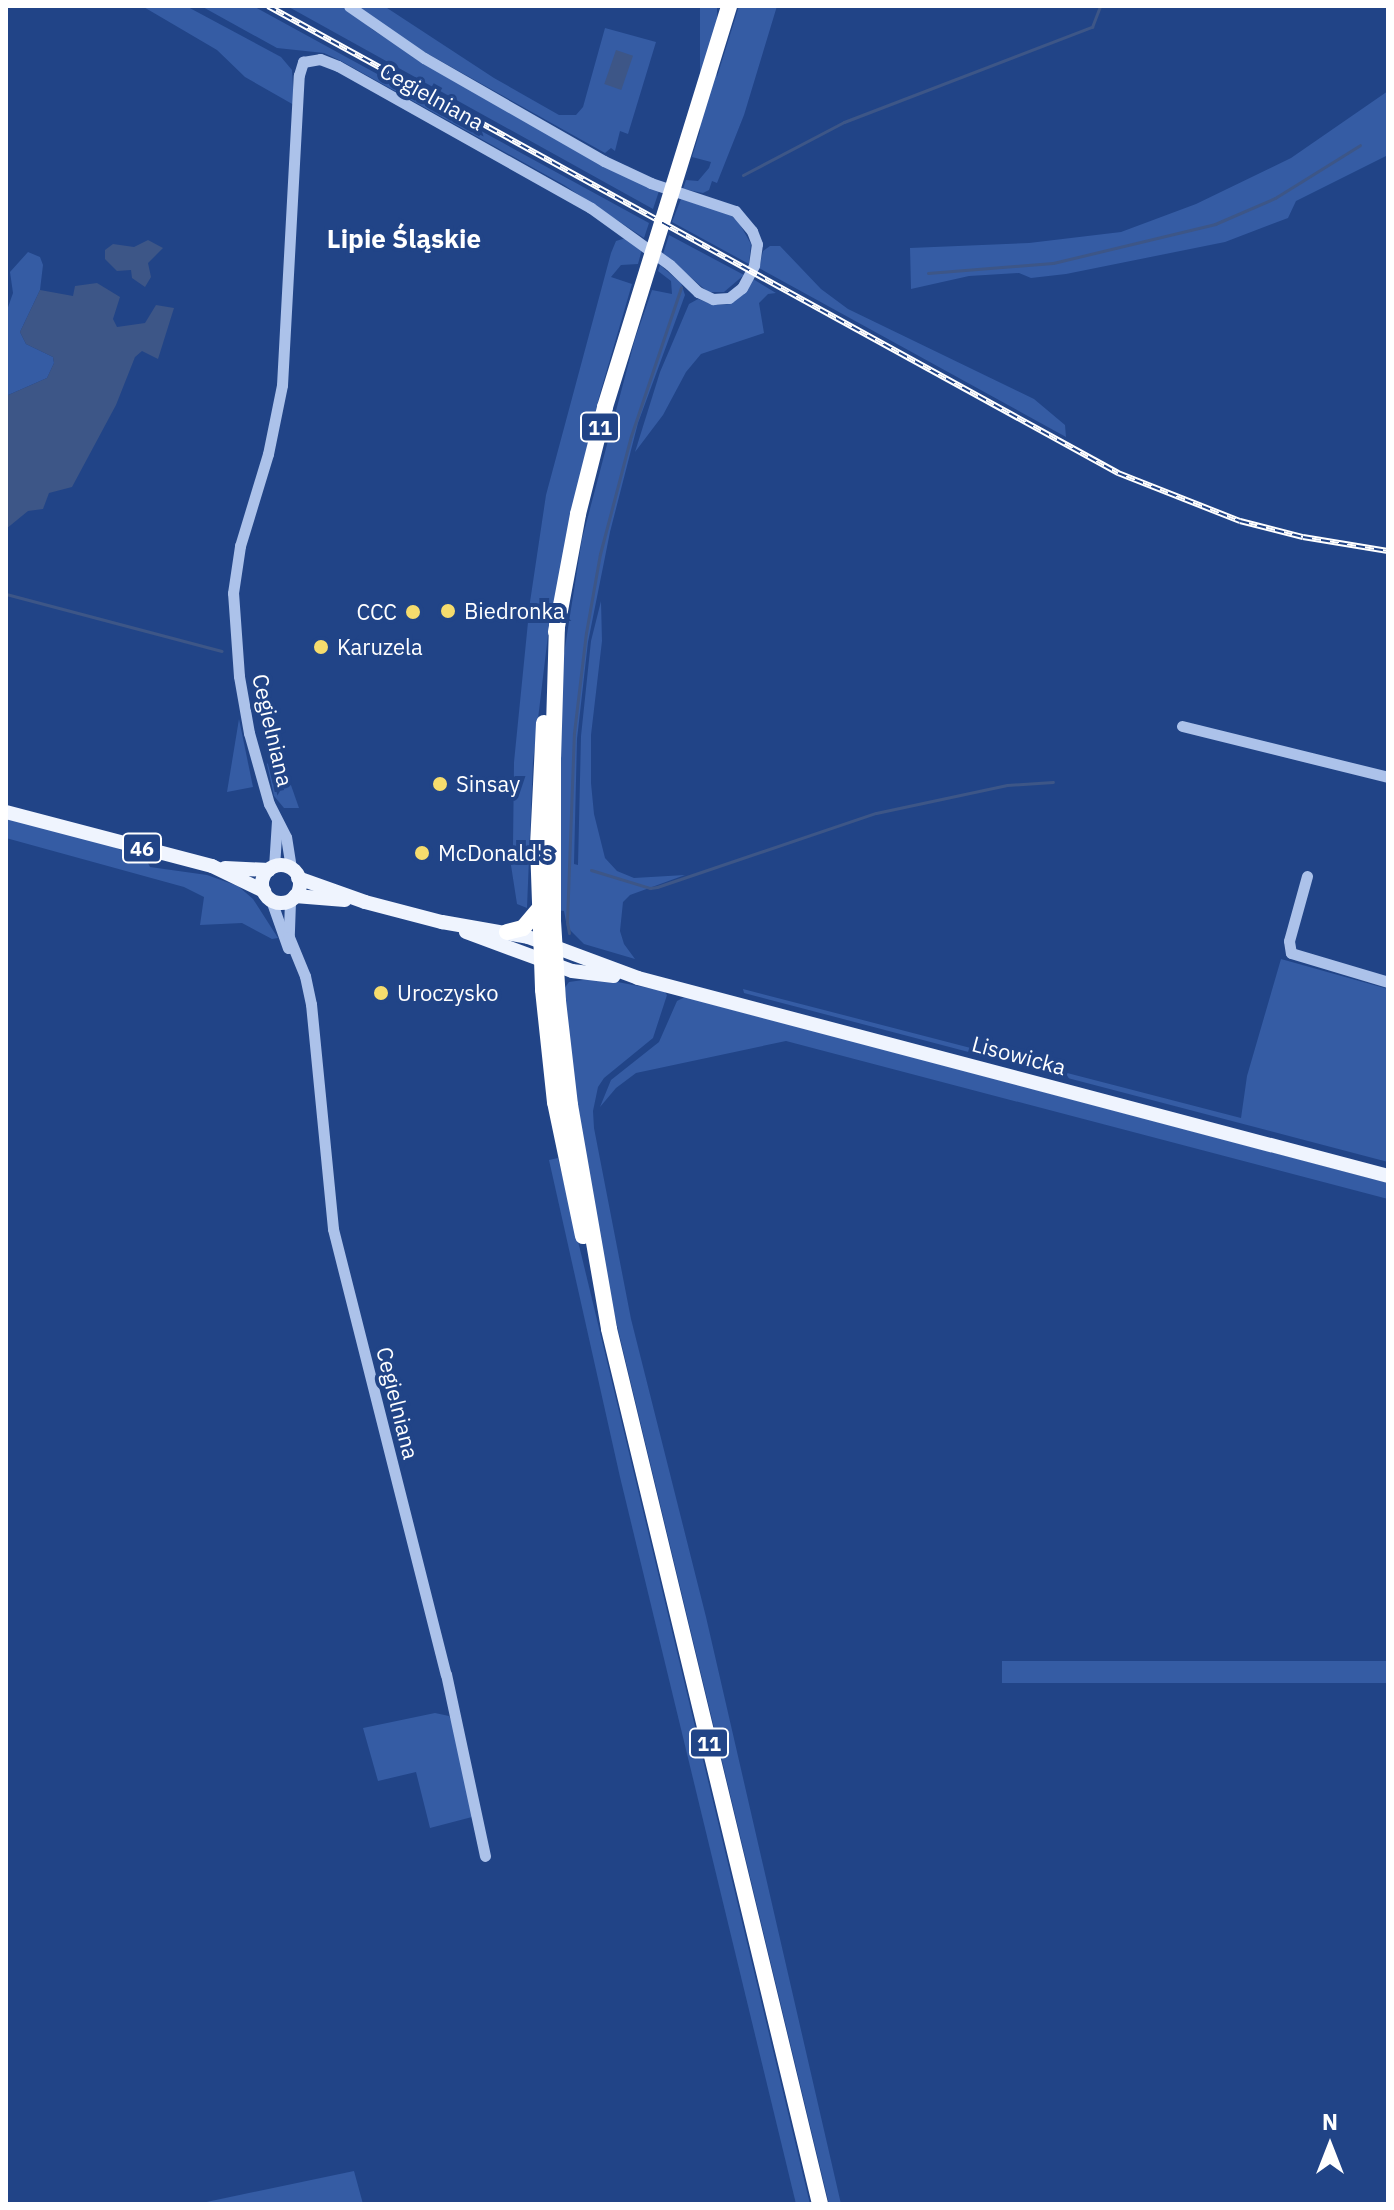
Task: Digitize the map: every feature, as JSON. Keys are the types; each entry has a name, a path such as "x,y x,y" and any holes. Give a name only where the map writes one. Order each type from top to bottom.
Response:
{"highway":[{"name":"11","path":"729,6 588,474 557,625 539,774 539,909 609,1329 820,2204"},
{"name":"11","path":"548,953 557,625"},
{"path":"507,932 523,928 539,909"}],"main road":[{"name":"46","path":"6,812 212,866 271,868 295,873"},
{"name":"46","path":"212,866 268,896 292,898"},
{"path":"268,896 263,880 271,868"},
{"name":"Lisowicka","path":"295,873 365,902 548,953"},
{"path":"292,898 295,873"},
{"name":"Lisowicka","path":"292,898 365,902"},
{"name":"Lisowicka","path":"442,922 507,932 576,972 638,978 1388,1176"}],"street":[{"name":"Cegielniana","path":"295,873 286,837 267,797 247,724 233,593 240,546 268,454 282,385 299,75 303,62 320,59 338,66 591,208 670,265 698,292 713,299 729,298 742,288 754,265 757,244 752,231 735,211 651,183 604,161 424,58 349,6"},
{"path":"1182,726 1388,777"},
{"name":"Cegielniana","path":"271,868 277,821"},
{"path":"1307,876 1289,941 1291,953 1388,982"},
{"name":"Cegielniana","path":"268,896 283,941 296,958"},
{"name":"Cegielniana","path":"292,898 287,921 311,1004 333,1229 446,1674 485,1856"}],"shaded area":[{"path":"142,6 186,6 281,57 292,70 294,105 245,77 217,50"},
{"path":"201,6 253,6 649,223 644,238 564,185 341,61 324,53 277,48"},
{"path":"287,6 344,6 373,30 430,66 607,168 659,191 653,209"},
{"path":"356,6 384,6 494,78 559,115 576,115 583,107 605,28 656,42 628,134 620,131 615,151 611,148 605,153 396,36"},
{"path":"700,6 717,6 717,152 700,152"},
{"path":"739,6 777,6 744,115 717,183 712,181 709,190 703,193 683,189 686,180 698,181 711,162 692,157"},
{"path":"616,50 633,56 621,90 604,84"},
{"path":"1388,91 1388,155 1296,201 1288,218 1225,242 1066,274 1031,278 1019,273 969,276 911,289 910,248 1029,243 1121,232 1196,204 1291,158"},
{"path":"681,199 729,214 738,221 751,244 749,264 672,222"},
{"path":"669,235 744,275 724,292 708,292 663,254"},
{"path":"626,238 642,249 638,264 621,265 611,277 632,284 599,397 548,635 533,761 527,908 517,904 508,846 513,845 514,762 530,602 546,495 611,253 616,241"},
{"path":"148,240 163,248 148,263 151,277 145,287 132,278 131,270 117,271 105,259 105,250 113,244 134,247"},
{"path":"770,246 780,246 821,289 848,309 1034,399 1065,425 1066,437 759,268 763,251"},
{"path":"28,252 40,257 43,265 40,290 20,332 26,344 53,357 54,363 47,378 6,396 6,313 13,293 10,272"},
{"path":"660,265 681,283 685,295 638,423 610,532 588,642 577,739 574,864 578,865 581,736 591,641 601,601 602,641 591,735 591,783 594,814 605,858 617,871 634,878 685,875 630,895 623,902 620,931 624,944 635,959 584,944 567,927 564,911 556,910 563,660 582,539 635,339 652,290 672,294 671,281 658,271"},
{"path":"753,279 776,293 768,294 759,303 764,333 701,354 686,372 663,415 635,452 660,372 689,304 698,299 714,305 731,304"},
{"path":"97,283 120,297 113,319 117,327 145,323 156,305 174,308 158,359 142,351 135,357 116,405 72,487 49,493 43,509 28,511 6,529 6,396 47,378 54,363 53,357 26,344 20,332 40,290 73,296 75,286"},
{"path":"239,719 253,787 227,792"},
{"path":"280,754 299,808 284,808 274,796 267,764"},
{"path":"6,818 109,845 147,861 150,867 207,875 238,886 253,899 278,938 272,939 242,923 200,925 204,897 184,887 6,838"},
{"path":"1281,959 1388,989 1388,1162 744,993 743,989 1241,1118 1247,1076"},
{"path":"597,978 664,991 667,995 653,1038 604,1078 598,1087 593,1111 594,1128 631,1319 706,1617 841,2204 829,2204 602,1263 572,1067 564,989 569,982"},
{"path":"685,997 1388,1183 1388,1199 786,1041 636,1073 616,1088 600,1107 611,1080 659,1042 677,1001"},
{"path":"558,1158 810,2204 796,2204 620,1477 549,1160"},
{"path":"1002,1661 1388,1661 1388,1683 1002,1683"},
{"path":"435,1713 449,1716 452,1722 472,1817 430,1828 416,1772 378,1781 363,1728"},
{"path":"354,2171 363,2204 197,2204"}],"waterway":[{"path":"743,175 844,122 1092,27 1100,6"},
{"path":"928,273 1053,263 1215,224 1275,198 1360,145"},
{"path":"569,933 574,733 586,633 600,554 631,436 681,287"},
{"path":"6,594 222,651"},
{"path":"591,870 650,888 657,887 876,813 1007,785 1053,782"}],"railway":[{"path":"268,6 1118,473 1240,521 1303,537 1388,551"}],"place":[{"name":"Biedronka","path":"448,611"},
{"name":"CCC","path":"413,612"},
{"name":"Karuzela","path":"321,647"},
{"name":"Sinsay","path":"440,784"},
{"name":"McDonald's","path":"422,853"},
{"name":"Uroczysko","path":"381,993"}],"district":[{"name":"Lipie Śląskie","path":"404,239"}]}
